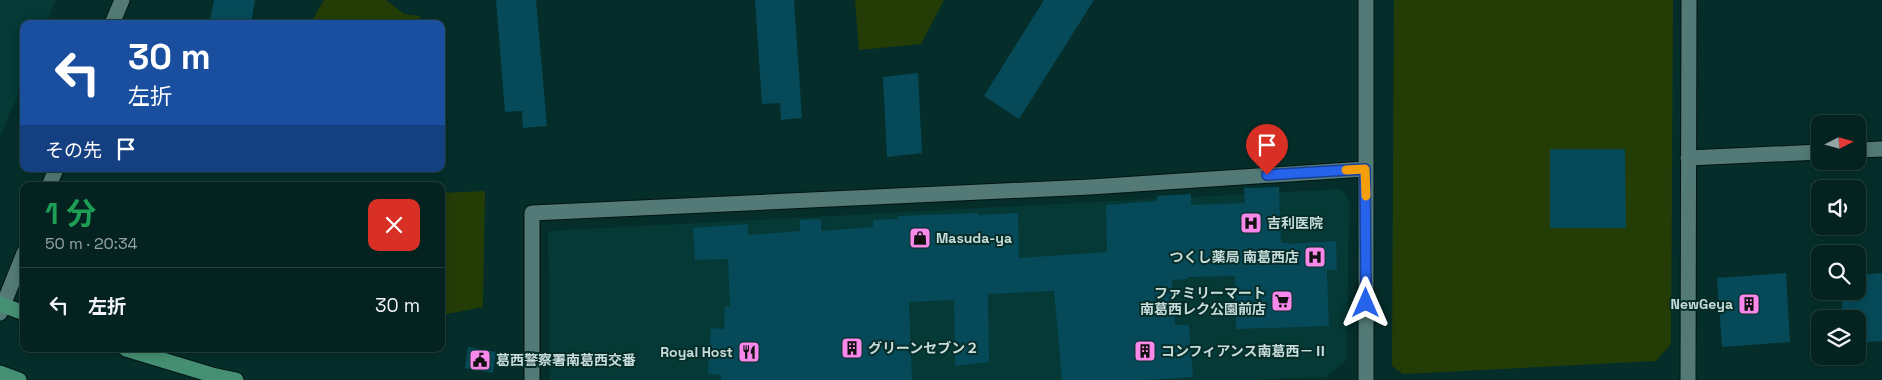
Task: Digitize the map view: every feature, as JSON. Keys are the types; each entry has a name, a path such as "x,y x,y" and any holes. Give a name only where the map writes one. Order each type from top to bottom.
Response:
{"main road":[{"path":"1,308 20,312"},
{"path":"136,352 212,375 236,380"},
{"path":"0,373 19,380"}],"street":[{"path":"114,20 122,0"},
{"path":"1366,0 1366,380"},
{"path":"1688,380 1689,0"},
{"path":"1866,150 1882,149"},
{"path":"1688,158 1811,152"},
{"path":"532,380 532,213 1090,186 1365,169"},
{"path":"0,326 1,308 20,263"}],"shaded area":[{"path":"0,0 56,0 48,20 20,20 20,89 0,137"},
{"path":"1341,189 1349,200 1347,360 1326,377 1254,380 550,380 548,231"}],"green space":[{"path":"324,0 386,0 404,14 420,16 420,20 312,20"},
{"path":"855,0 944,0 921,44 859,50"},
{"path":"1394,0 1673,0 1671,344 1656,361 1403,374 1392,366"},
{"path":"485,191 483,307 445,314 445,193"}],"building":[{"path":"214,0 255,0 252,20 210,20"},
{"path":"496,0 536,0 547,126 523,128 522,111 505,112"},
{"path":"755,0 794,0 802,118 781,120 780,103 762,104"},
{"path":"1044,0 1094,0 1019,119 984,96"},
{"path":"918,73 922,153 887,157 883,77"},
{"path":"1550,149 1625,149 1626,228 1550,228"},
{"path":"1279,187 1281,243 1336,241 1337,270 1327,270 1329,326 1236,329 1235,276 1188,277 1188,279 1172,280 1175,325 1189,325 1193,377 1143,380 1062,380 1054,291 988,294 989,362 955,366 954,300 909,302 912,380 721,380 721,375 708,374 711,328 724,329 725,306 730,307 728,259 695,260 693,228 748,224 748,235 800,231 800,220 821,219 821,231 873,227 873,220 898,219 898,216 1018,213 1019,258 1107,252 1106,205 1157,201 1157,196 1191,194 1191,205 1245,203 1244,188"},
{"name":"NewGeya","path":"1786,273 1790,342 1722,347 1717,278"},
{"path":"1882,273 1882,341 1866,342 1866,310 1842,310 1842,300 1866,300 1866,274"},
{"name":"葛西警察署南葛西交番","path":"468,347 496,352 493,373 465,368"}],"slow traffic":[{"path":"1346,170 1365,169 1366,196"}],"place":[{"name":"吉利医院","path":"1251,223"},
{"name":"Masuda-ya","path":"920,238"},
{"name":"つくし薬局 南葛西店","path":"1315,257"},
{"name":"ファミリーマート 南葛西レク公園前店","path":"1282,301"},
{"name":"NewGeya","path":"1749,304"},
{"name":"グリーンセブン２","path":"852,348"},
{"name":"コンフィアンス南葛西－Ⅱ","path":"1145,351"},
{"name":"Royal Host","path":"749,352"},
{"name":"葛西警察署南葛西交番","path":"480,360"}],"route":[{"path":"1267,175 1365,169 1366,303"}]}
